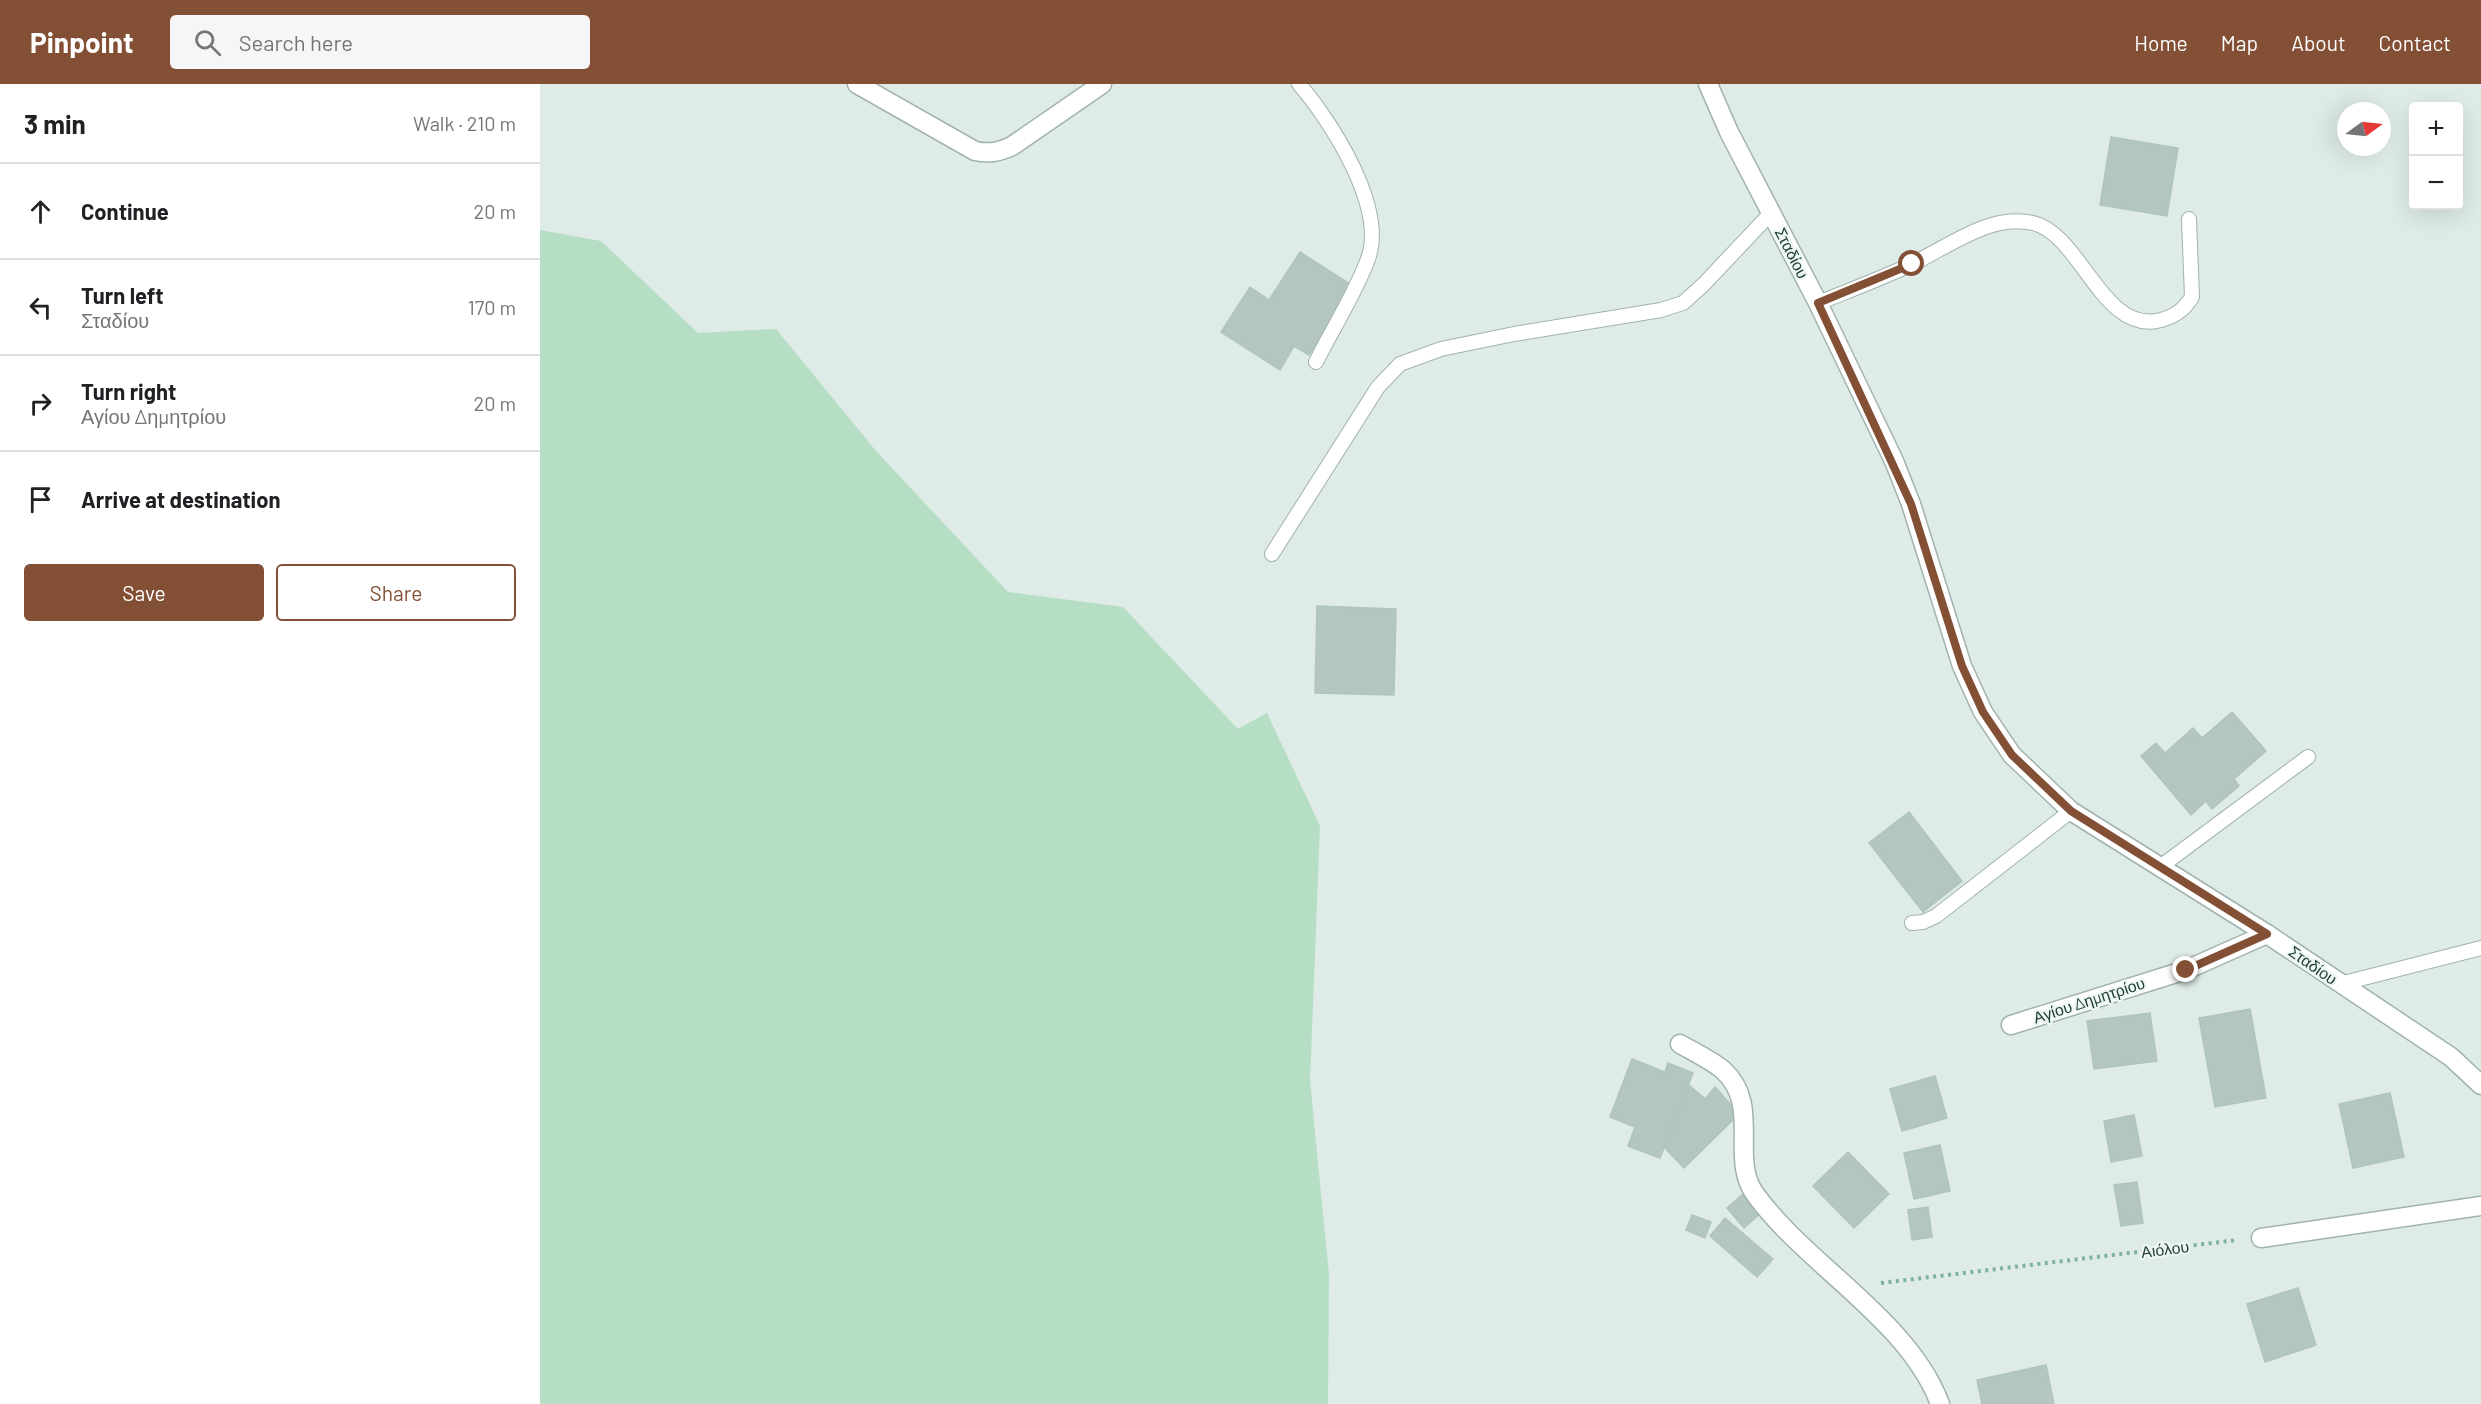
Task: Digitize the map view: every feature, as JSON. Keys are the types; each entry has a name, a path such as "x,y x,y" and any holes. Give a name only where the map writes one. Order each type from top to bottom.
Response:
{"street":[{"path":"857,84 975,152 987,154 1000,152 1012,146 1102,84"},
{"name":"Σταδίου","path":"1708,84 1729,132 1818,303 1911,504 1962,666 1983,712 2012,755 2071,811 2267,934 2451,1057 2481,1085"},
{"name":"Αγίου Δημητρίου","path":"2011,1025 2186,970 2267,934"},
{"path":"1680,1044 1723,1070 1735,1085 1745,1114 1746,1178 1754,1192 1779,1225 1848,1287 1911,1353 1934,1387 1940,1404"},
{"path":"2261,1238 2481,1206"}],"lane":[{"path":"1299,84 1326,120 1359,182 1372,225 1368,258 1316,362"},
{"path":"1272,554 1378,387 1400,364 1441,349 1514,334 1661,310 1683,303 1771,213"},
{"path":"1818,303 1912,264 1990,225 2016,221 2035,224 2057,235 2106,300 2122,312 2143,321 2157,321 2174,316 2185,308 2192,297 2189,219"},
{"path":"2160,867 2308,757"},
{"path":"1912,923 1923,922 1936,916 2071,811"},
{"path":"2340,984 2481,948"}],"path":[{"name":"Αιόλου","path":"1848,1287 2261,1238"}],"green space":[{"path":"540,230 601,241 698,333 776,329 876,451 1008,592 1123,607 1238,729 1267,713 1320,826 1310,1081 1329,1275 1328,1404 540,1404"}],"building":[{"path":"2111,137 2178,148 2167,216 2100,205"},
{"path":"1300,252 1353,286 1309,355 1294,346 1280,370 1221,332 1250,287 1269,300"},
{"path":"1317,606 1396,609 1394,695 1315,693"},
{"path":"2232,712 2266,751 2234,779 2239,786 2212,809 2206,801 2191,815 2141,756 2156,743 2165,753 2193,728 2202,738"},
{"path":"1909,812 1962,881 1923,912 1869,843"},
{"path":"2250,1009 2266,1098 2215,1107 2199,1018"},
{"path":"2150,1013 2157,1061 2094,1069 2087,1021"},
{"path":"1632,1059 1665,1072 1668,1063 1693,1073 1660,1158 1628,1146 1635,1127 1610,1117"},
{"path":"1935,1076 1947,1118 1902,1131 1890,1089"},
{"path":"1689,1085 1705,1099 1715,1087 1739,1114 1684,1168 1665,1148"},
{"path":"2390,1093 2404,1157 2353,1168 2339,1104"},
{"path":"2134,1115 2142,1156 2111,1162 2104,1121"},
{"path":"1940,1145 1950,1191 1914,1199 1904,1153"},
{"path":"1848,1152 1889,1194 1854,1228 1813,1186"},
{"path":"2137,1182 2143,1223 2121,1226 2114,1185"},
{"path":"1745,1192 1763,1211 1744,1228 1727,1208"},
{"path":"1928,1207 1932,1237 1912,1240 1908,1210"},
{"path":"1692,1215 1711,1222 1705,1238 1686,1230"},
{"path":"1725,1218 1773,1259 1757,1277 1710,1236"},
{"path":"2298,1288 2316,1345 2265,1362 2247,1304"},
{"path":"2046,1365 2054,1404 1982,1404 1977,1380"}],"route":[{"path":"1912,264 1818,303 1911,504 1962,666 1983,712 2012,755 2054,798 2071,811 2267,934 2186,970"}]}
